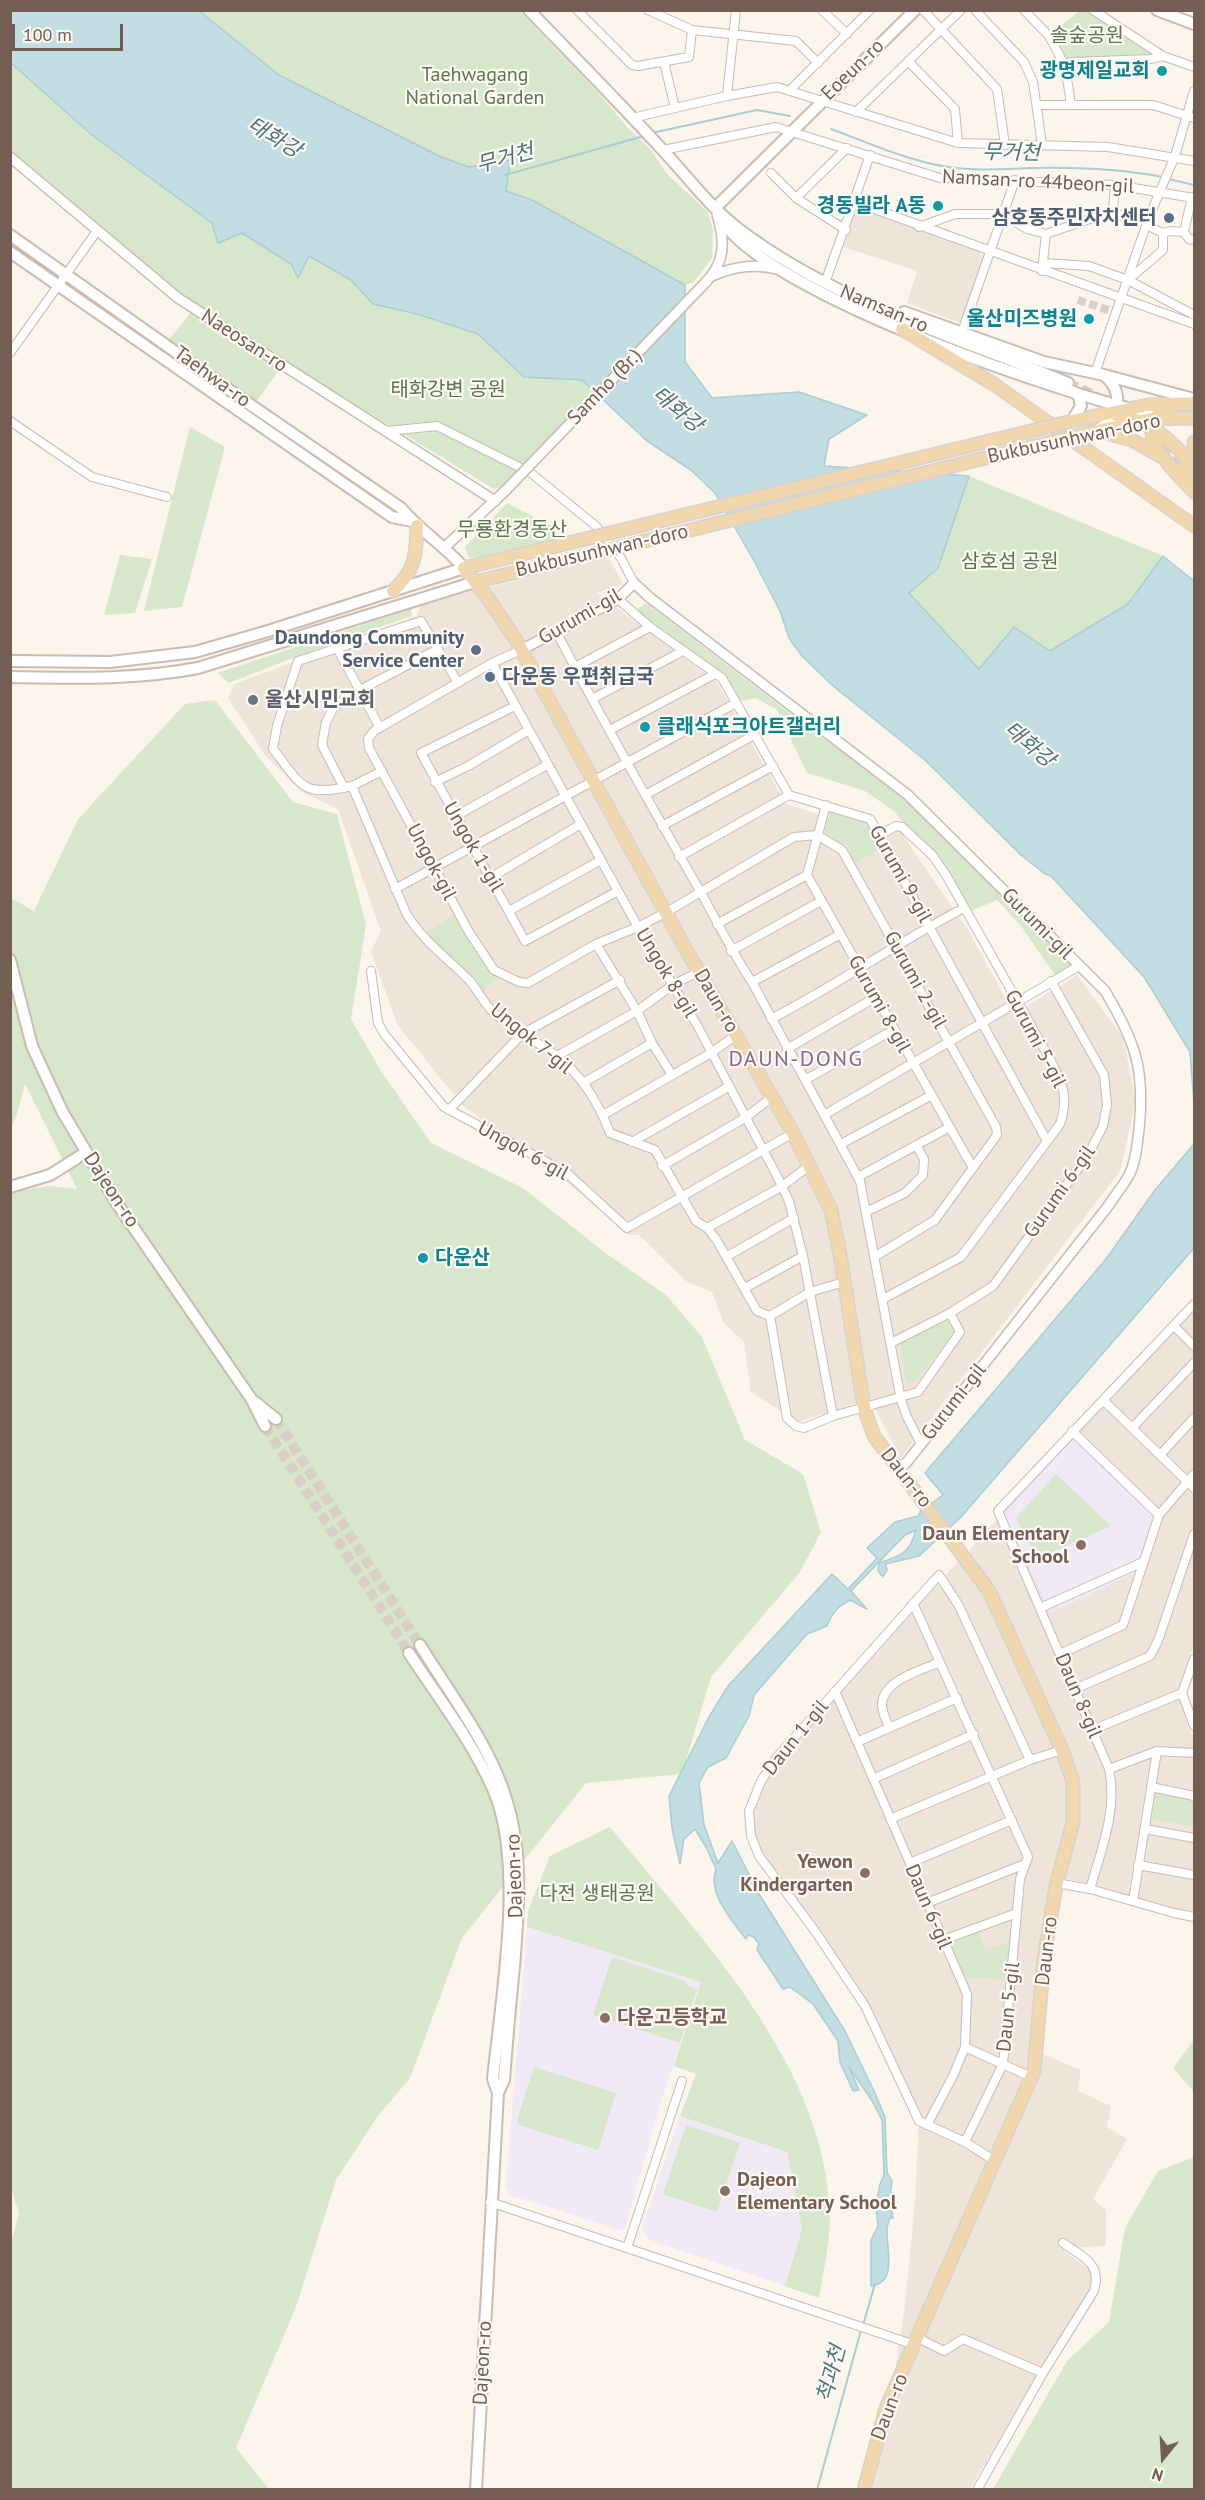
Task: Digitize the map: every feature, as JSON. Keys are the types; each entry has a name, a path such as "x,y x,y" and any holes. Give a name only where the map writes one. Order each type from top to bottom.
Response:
{"main road":[{"name":"Namsan-ro","path":"529,10 715,208 752,238 825,283 892,315 1070,387"},
{"name":"Eoeun-ro","path":"793,129 915,10"},
{"path":"1156,10 1194,24"},
{"path":"715,208 793,129"},
{"name":"Namsan-ro","path":"715,208 732,235 746,248 832,298 902,329 1070,387"},
{"name":"Taehwa-ro","path":"10,235 244,401 401,508 414,523 448,550 464,568"},
{"name":"Taehwa-ro","path":"10,252 392,518 414,523"},
{"path":"825,283 1028,357 1100,374 1194,401"},
{"path":"902,329 995,385 1194,526"},
{"path":"1092,432 1106,425 1119,410 1116,389 1100,374"},
{"path":"1070,387 1119,410 1152,420 1191,465"},
{"path":"1070,387 1081,400 1081,406 1072,421"},
{"name":"Bukbusunhwan-doro","path":"10,661 110,662 195,652 223,646 464,568 1101,414 1194,401"},
{"path":"1178,403 1168,407 1152,420 1151,436 1164,459 1194,492"},
{"path":"1119,410 1152,420"},
{"name":"Bukbusunhwan-doro","path":"10,677 111,678 171,673 198,668 475,582 1092,432 1152,420 1194,418"},
{"path":"1092,432 1113,434 1132,440 1164,459"},
{"path":"1194,442 1191,465 1194,479"},
{"path":"393,591 412,570 416,552 414,523"},
{"path":"448,550 468,562 487,563"},
{"name":"Daun-ro","path":"464,568 502,618 521,650 665,913 793,1133 831,1210 842,1260 864,1408 874,1436 990,1591 1062,1750 1073,1782 1073,1822 1057,1882 1044,1958 1034,2071 886,2408 864,2490"},
{"name":"Dajeon-ro","path":"10,960 32,1046 62,1111 116,1202 252,1400 265,1426"},
{"path":"10,1187 50,1175 85,1153"},
{"name":"Dajeon-ro","path":"252,1400 276,1419"},
{"name":"Dajeon-ro","path":"420,1646 487,1753 502,1786 512,1817 518,1849 517,1930 504,2080 498,2093 490,2202 476,2490"},
{"name":"Dajeon-ro","path":"409,1653 476,1757 493,1789 503,1818 509,1884 507,1931 493,2079 498,2093"}],"street":[{"path":"648,10 692,30 796,41 818,63"},
{"path":"727,96 736,10"},
{"path":"822,10 847,34"},
{"path":"789,91 870,10"},
{"path":"923,10 997,89 1005,145"},
{"path":"856,112 961,10"},
{"path":"975,10 1024,62 1033,82 1042,144"},
{"path":"1093,10 1163,56 1194,67"},
{"path":"577,11 632,65 638,66 689,57 692,30"},
{"path":"1026,11 1049,36 1065,66 1071,104"},
{"path":"1065,66 1072,62 1151,59 1163,56"},
{"path":"908,61 955,109 958,143"},
{"path":"664,62 675,108"},
{"path":"632,118 777,87 820,103 958,143 1108,147 1175,156 1194,161"},
{"path":"1100,374 1114,312 1128,280 1147,221 1162,191 1191,117 1194,91"},
{"path":"1038,105 1153,105 1191,117"},
{"name":"Namsan-ro 44beon-gil","path":"661,148 776,127 793,129 940,178 1115,185 1193,197"},
{"path":"796,198 847,148"},
{"path":"825,283 846,230 870,156"},
{"name":"Naeosan-ro","path":"10,157 178,298 495,501"},
{"path":"771,174 796,198 846,230"},
{"path":"962,332 1015,180"},
{"path":"1113,211 1115,185"},
{"path":"1193,197 1184,232 1189,239 1194,240"},
{"path":"855,202 990,252 1042,267 1121,299 1194,324"},
{"path":"715,208 723,235 723,250"},
{"path":"919,227 956,214 1003,214 1027,230 1046,234 1113,211 1127,219 1147,221 1163,234"},
{"path":"10,353 97,231"},
{"path":"1163,234 1171,231 1184,232"},
{"path":"712,276 732,235 738,234 752,238"},
{"path":"1042,267 1046,234"},
{"path":"1128,280 1163,250 1163,234"},
{"path":"712,276 726,270 753,266 783,270"},
{"path":"1042,267 1089,266 1128,280 1194,315"},
{"name":"Samho (Br.)","path":"448,550 712,276"},
{"path":"10,422 92,477 167,497"},
{"path":"387,431 437,426 531,473 597,527 621,558 634,583"},
{"name":"Gurumi-gil","path":"521,650 618,599 634,583 649,597 908,795 1105,991 1126,1027 1138,1062 1142,1099 1137,1142 1130,1174 1109,1205 900,1468"},
{"path":"618,599 650,627 722,678 789,795 679,857"},
{"path":"382,771 348,787 310,791 296,779 273,749 277,726 298,662 422,621 458,682"},
{"path":"575,667 650,627"},
{"path":"556,631 627,764 701,893 731,951 752,982 858,1177 900,1396 907,1417 921,1444"},
{"path":"337,648 380,728 492,663 521,650"},
{"name":"Ungok 7-gil","path":"438,649 360,690 334,707 326,722 322,745 348,787 416,932 471,983 491,1011 557,1056 584,1083 603,1114 610,1133 655,1150 662,1166 696,1221 707,1227 757,1311 770,1316"},
{"path":"592,699 683,651"},
{"name":"Ungok 8-gil","path":"492,663 638,927 674,984 789,1201 803,1256 833,1416"},
{"path":"610,730 715,674"},
{"path":"395,889 736,703"},
{"name":"Ungok 1-gil","path":"515,706 421,753 435,782 525,941 618,891"},
{"name":"Ungok-gil","path":"380,728 368,739 369,748 470,932 494,970 519,982 528,983 596,944 665,913"},
{"path":"435,782 468,766 529,730"},
{"path":"645,795 754,735"},
{"path":"456,816 547,765"},
{"path":"662,826 773,766"},
{"name":"Gurumi 9-gil","path":"789,795 870,819 1047,1141"},
{"path":"717,924 807,875 826,805"},
{"path":"490,878 581,824"},
{"name":"Gurumi 5-gil","path":"880,835 896,826 902,827 933,856 1050,1059 1065,1095 1065,1109 1060,1125 960,1257 883,1299"},
{"path":"665,913 794,837 817,835"},
{"name":"Gurumi 2-gil","path":"817,835 842,850 996,1127 997,1135 935,1220 874,1257"},
{"path":"509,911 601,860"},
{"name":"Gurumi 8-gil","path":"807,875 839,934 860,966 948,1128 973,1168"},
{"path":"731,951 821,901"},
{"path":"771,1019 817,995 860,966 964,908"},
{"path":"752,982 839,934"},
{"path":"596,944 638,1011 652,1043 672,1075"},
{"path":"824,1115 1078,966"},
{"name":"Ungok 6-gil","path":"371,971 378,1023 444,1107 567,1173 627,1228 793,1133"},
{"path":"557,1056 638,1011 674,984 699,972"},
{"path":"449,1110 522,1034 620,980"},
{"name":"Gurumi 6-gil","path":"891,1343 950,1313 993,1286 1089,1155 1103,1125 1107,1105 1104,1075 1051,981"},
{"path":"787,1049 876,997"},
{"path":"806,1080 893,1030"},
{"path":"603,1114 711,1053 736,1035"},
{"path":"584,1083 652,1043"},
{"path":"632,1142 728,1087"},
{"path":"841,1144 930,1096"},
{"path":"662,1166 745,1118 772,1097"},
{"path":"858,1177 948,1128"},
{"path":"866,1212 905,1193 923,1174 924,1160 916,1145"},
{"path":"707,1227 781,1187 809,1167"},
{"path":"726,1257 794,1218"},
{"path":"745,1288 803,1256"},
{"path":"844,1282 810,1292 770,1316 787,1418 796,1426 804,1428 833,1416 918,1392 960,1332 950,1313"},
{"path":"1159,1515 1072,1431 1194,1304"},
{"path":"1174,1326 1194,1346"},
{"path":"1132,1428 1194,1363"},
{"path":"1103,1400 1194,1488"},
{"path":"1160,1455 1194,1418"},
{"name":"Daun 8-gil","path":"1072,1431 998,1511 1109,1769 1112,1784 1111,1809 1090,1889"},
{"path":"1060,1654 1123,1625 1159,1515 1194,1474"},
{"path":"1075,1689 1150,1656 1158,1641 1194,1534"},
{"path":"1040,1608 1143,1562"},
{"name":"Daun 1-gil","path":"995,2161 965,2142 919,2121 865,2006 815,1930 759,1856 751,1836 749,1812 761,1781 777,1757 939,1575 959,1606 1030,1760"},
{"name":"Daun 5-gil","path":"913,1603 1028,1857 1020,1879 1003,2064 965,2142"},
{"path":"1194,1659 1182,1693 1194,1726"},
{"path":"890,1728 882,1708 882,1700 888,1690 900,1680 940,1662"},
{"name":"Daun 6-gil","path":"835,1691 967,1994 965,2047 953,2076 927,2125"},
{"path":"1092,1730 1182,1693"},
{"path":"857,1742 957,1698"},
{"path":"873,1779 974,1734"},
{"path":"891,1819 1030,1760 1062,1750"},
{"path":"1109,1769 1157,1751 1194,1753"},
{"path":"1132,1901 1157,1751"},
{"path":"1151,1788 1194,1796"},
{"path":"910,1863 1012,1820"},
{"path":"1145,1829 1194,1838"},
{"path":"927,1903 1025,1864"},
{"path":"1138,1865 1194,1875"},
{"path":"1057,1882 1090,1889 1174,1914 1194,1917"},
{"path":"943,1940 1017,1913"},
{"path":"965,2047 1031,2077"},
{"path":"627,2248 682,2081"},
{"path":"490,2202 888,2336 917,2341 944,2351 963,2339 1043,2373"},
{"path":"977,2490 1043,2373 1094,2291 1097,2279 1094,2266 1063,2243"}],"shaded area":[{"path":"864,210 979,252 983,259 961,323 907,303 917,271 843,247 855,213"},
{"path":"609,558 623,584 597,593 717,682 786,804 866,830 900,831 968,930 1014,1014 1077,975 1123,1037 1136,1101 1120,1171 901,1458 870,1399 798,1422 751,1392 744,1342 724,1323 712,1292 686,1281 639,1235 627,1234 562,1178 462,1105 397,1024 371,951 381,931 338,809 302,792 265,755 228,698 234,684 417,616 421,606"},
{"path":"1194,1311 1194,1644 1178,1692 1188,1728 1194,1736 1194,1913 1170,1909 1088,1883 1062,1878 1040,2053 1081,2070 1078,2091 1111,2106 1107,2127 1127,2139 1093,2199 1106,2210 1106,2246 1061,2248 1091,2271 1093,2283 970,2489 873,2489 887,2425 905,2305 915,2203 919,2116 860,1990 812,1919 760,1853 754,1835 754,1810 766,1781 779,1759 1019,1493"},
{"name":"Daun Elementary School","path":"1074,1438 1153,1516 1135,1573 1050,1613 1004,1514"},
{"path":"527,1927 701,1982 662,2099 624,2231 510,2195 506,2185"},
{"name":"Dajeon Elementary School","path":"680,2116 787,2152 802,2229 785,2286 650,2240 642,2230"}],"green space":[{"name":"Taehwagang National Garden","path":"196,11 520,11 651,150 666,173 708,212 713,231 712,258 694,282 685,285 532,200 506,191 509,160 469,167 439,156 279,75"},
{"name":"솔숲공원","path":"1079,11 1093,11 1163,56 1065,66 1049,36"},
{"name":"태화강변 공원","path":"11,63 92,135 213,223 242,233 291,264 299,277 309,256 351,280 373,304 417,314 478,334 524,377 582,380 595,392 502,487 494,489 278,358 167,284 11,150"},
{"path":"192,311 280,369 254,405 167,342"},
{"path":"190,427 225,447 182,607 144,611"},
{"name":"삼호섬 공원","path":"969,476 1163,556 1128,604 1050,651 1013,627 979,669 909,593 938,567"},
{"name":"무룡환경동산","path":"507,503 552,526 558,542 498,556 469,558 465,547"},
{"path":"120,555 152,559 135,613 104,615"},
{"path":"646,603 817,734 916,803 1079,966 1057,978 1021,926 997,900 971,911 939,865 909,833 895,812 865,791 807,773 777,710 756,698 741,701 702,664 634,612"},
{"path":"411,609 412,616 229,683 217,673"},
{"path":"215,700 293,802 337,814 366,925 351,1019 381,1071 431,1143 523,1188 604,1252 666,1295 702,1337 745,1440 803,1474 821,1532 800,1572 711,1677 682,1774 586,1783 462,1938 410,2078 377,2117 336,2180 296,2307 236,2448 269,2489 11,2489 10,2247 19,2213 10,2185 11,1192 49,1186 77,1189 25,1084 11,1128 11,898 34,911 78,819 185,704"},
{"path":"831,809 866,821 884,847 855,863 850,862 848,858 850,846 823,835"},
{"path":"457,914 498,975 481,995 422,934"},
{"path":"944,1319 951,1322 953,1335 917,1379 909,1383 905,1378 901,1344"},
{"path":"1056,1474 1111,1526 1037,1559 1016,1518"},
{"path":"1157,1791 1194,1799 1194,1827 1152,1819"},
{"name":"다전 생태공원","path":"610,1827 719,1959 753,2007 783,2056 807,2107 823,2161 830,2217 828,2248 819,2298 785,2286 802,2229 787,2152 680,2116 696,2074 674,2066 701,1982 527,1927 528,1911 550,1856"},
{"path":"976,1929 986,1950 1008,1943 1008,1980 964,1977 950,1944"},
{"path":"612,1957 685,1981 688,1986 697,1989 680,2043 593,2015"},
{"path":"1194,2040 1194,2092 1173,2068"},
{"path":"534,2067 616,2093 598,2150 519,2125 517,2120"},
{"path":"686,2125 740,2143 717,2212 663,2194"},
{"path":"1194,2157 1194,2489 993,2489 1067,2361 1109,2322 1125,2228 1158,2171"}],"water":[{"name":"태화강","path":"11,11 199,11 279,75 439,156 469,167 510,160 506,191 532,200 685,285 685,362 712,398 799,392 867,415 829,439 824,466 969,476 938,568 909,593 979,669 1014,627 1050,651 1128,604 1163,556 1194,581 1194,1104 1190,1052 1144,977 1051,876 1022,856 926,761 832,685 802,656 789,638 780,611 715,493 691,470 647,441 582,380 524,377 478,334 417,314 373,304 351,280 309,256 298,278 291,264 242,233 218,243 212,223 92,135 11,63"},
{"path":"1194,1144 1194,1248 961,1517 919,1556 885,1564 887,1570 883,1577 878,1571 879,1563 904,1552 916,1530 905,1535 851,1591 867,1609 850,1600 836,1610 827,1626 807,1634 754,1695 749,1716 726,1758 708,1767 699,1783 704,1825 718,1863 732,1841 759,1894 845,2031 885,2117 887,2172 892,2181 890,2199 893,2218 890,2218 887,2229 889,2265 887,2273 879,2284 871,2286 871,2240 878,2226 876,2206 884,2175 882,2120 849,2067 859,2090 853,2091 840,2062 838,2041 813,2004 790,1987 783,1989 757,1950 759,1944 754,1937 748,1935 746,1939 722,1906 715,1888 716,1869 695,1829 684,1839 680,1864 672,1828 669,1796 709,1717 728,1686 832,1574 848,1589 877,1558 867,1548 895,1522 918,1516 943,1495 925,1473 1106,1259 1155,1190"}],"waterway":[{"name":"무거천","path":"652,133 757,110 790,116"},
{"name":"무거천","path":"831,129 903,156 948,167 1080,168 1163,177"},
{"name":"무거천","path":"505,175 644,136"},
{"name":"무거천","path":"1168,179 1194,185"},
{"name":"척과천","path":"863,2325 875,2284"},
{"name":"척과천","path":"817,2490 861,2330"}],"tunnel":[{"path":"1078,300 1111,311"},
{"path":"1068,383 1096,396"},
{"path":"1152,436 1184,467"},
{"path":"276,1419 420,1645"},
{"path":"265,1426 409,1653"}],"place":[{"name":"광명제일교회","path":"1162,71"},
{"name":"경동빌라 A동","path":"938,206"},
{"name":"삼호동주민자치센터","path":"1169,218"},
{"name":"울산미즈병원","path":"1089,319"},
{"name":"Daundong Community Service Center","path":"476,650"},
{"name":"다운동 우편취급국","path":"490,677"},
{"name":"울산시민교회","path":"253,700"},
{"name":"클래식포크아트갤러리","path":"645,727"},
{"name":"다운산","path":"423,1258"},
{"name":"Daun Elementary School","path":"1081,1545"},
{"name":"Yewon Kindergarten","path":"865,1873"},
{"name":"다운고등학교","path":"605,2018"},
{"name":"Dajeon Elementary School","path":"725,2191"}],"district":[{"name":"DAUN-DONG","path":"796,1060"}]}
